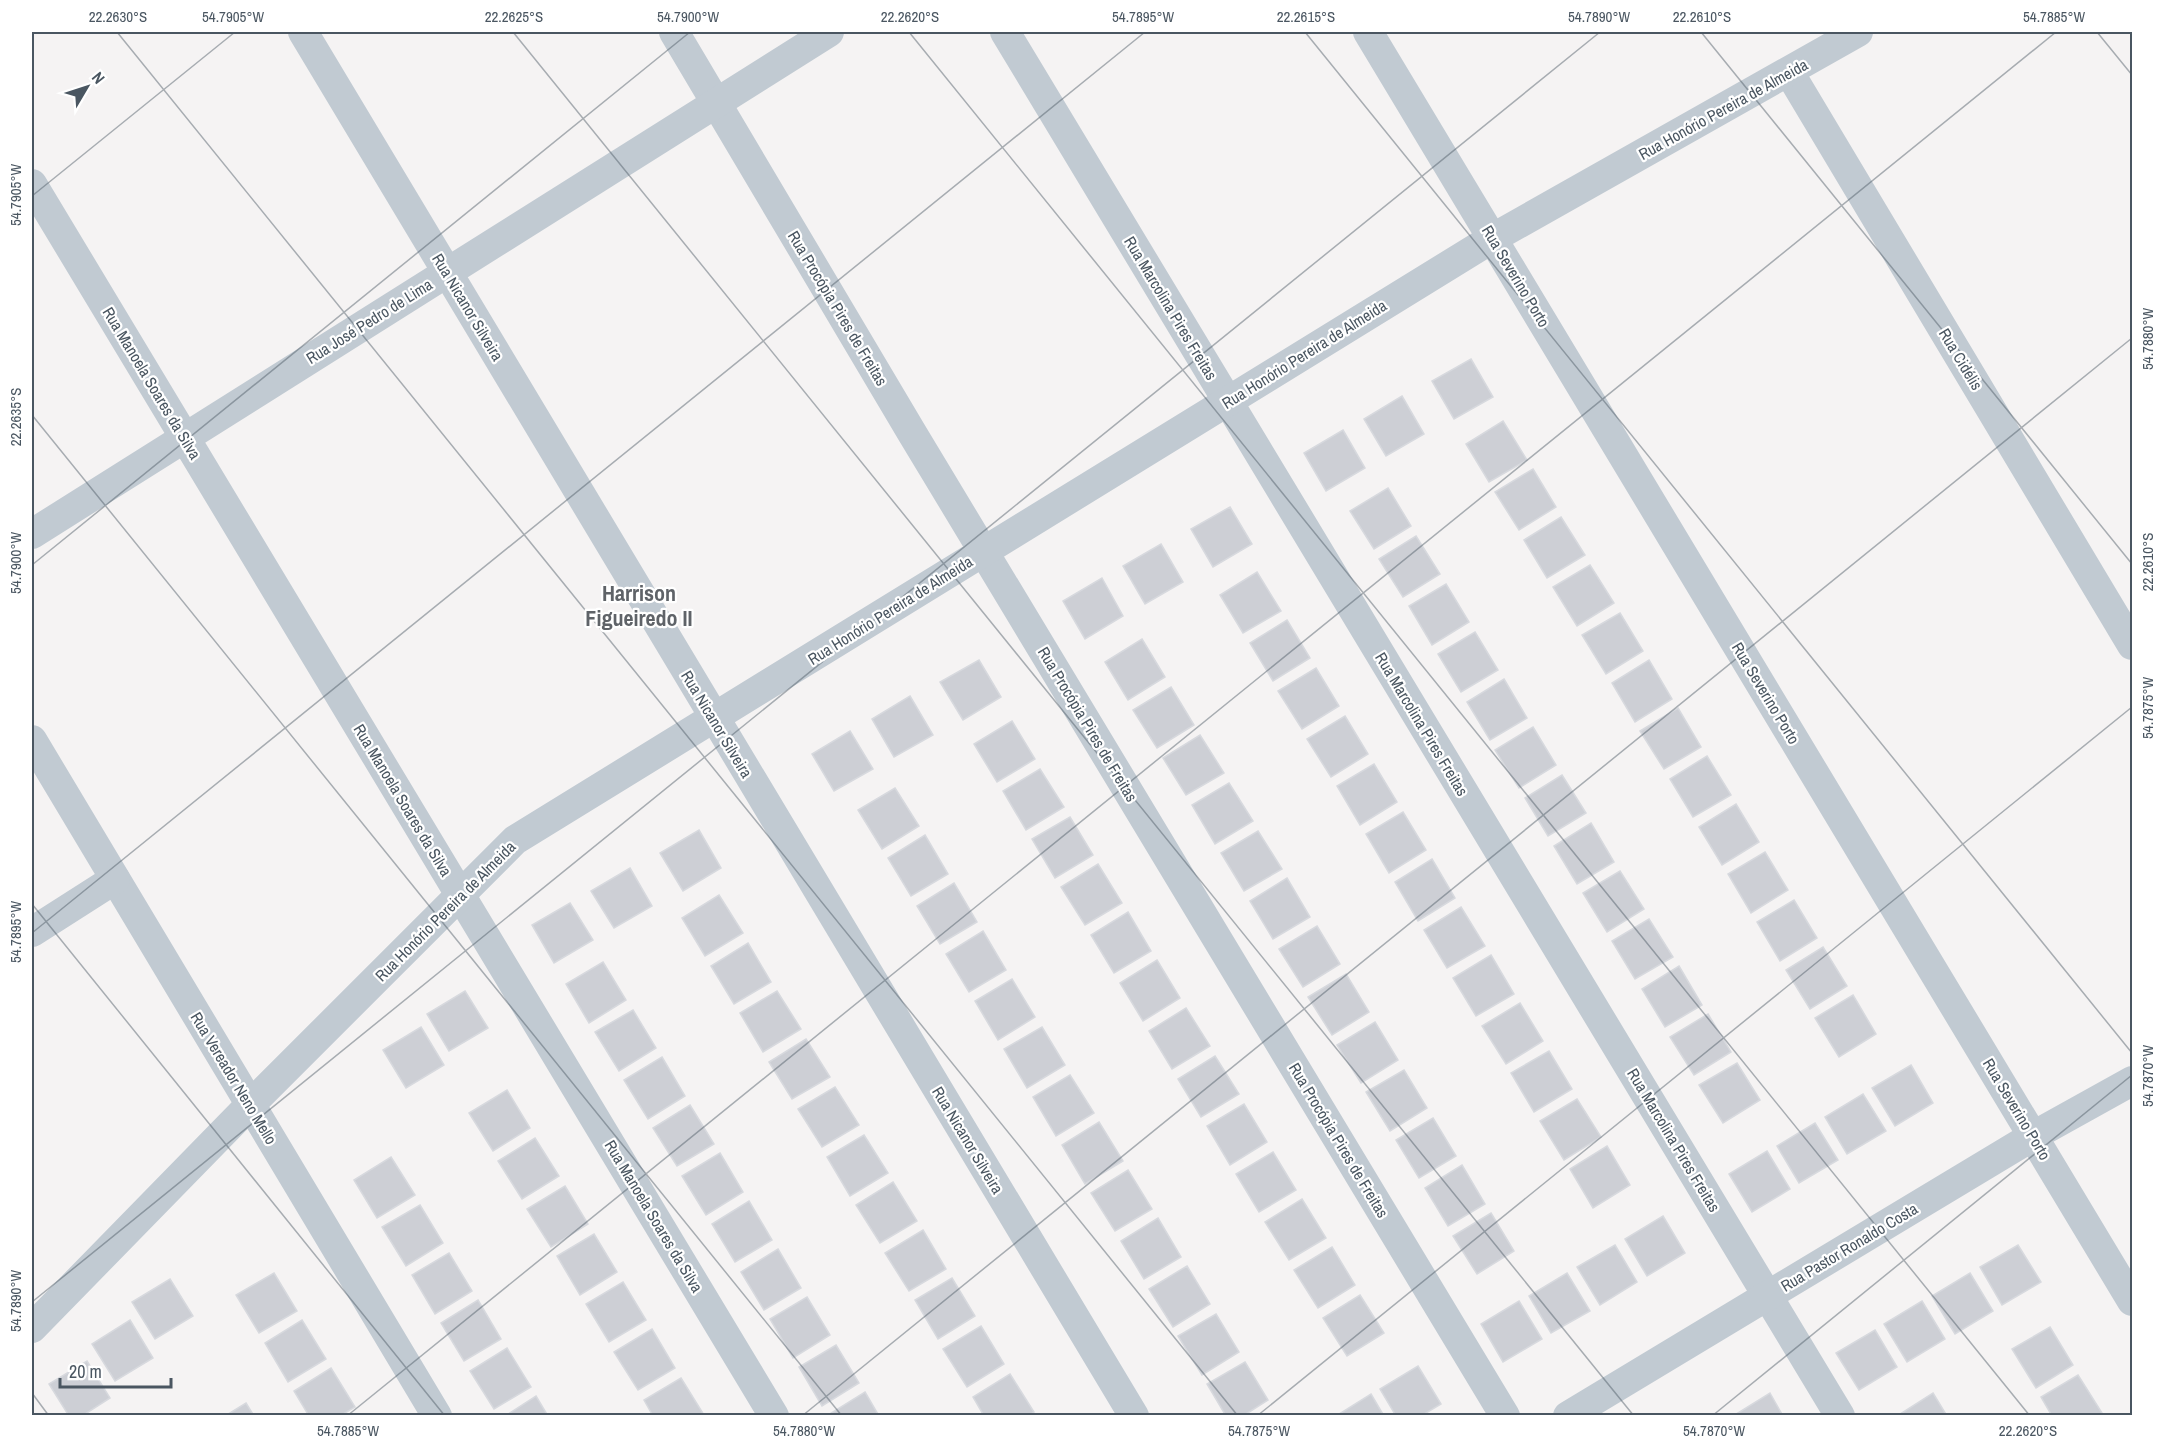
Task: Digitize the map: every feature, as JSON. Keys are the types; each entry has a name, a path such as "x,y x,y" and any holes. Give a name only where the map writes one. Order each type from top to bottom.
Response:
{"street":[{"name":"Rua Nicanor Silveira","path":"303,32 1134,1416"},
{"name":"Rua Procópia Pires de Freitas","path":"674,32 984,552 1505,1416"},
{"name":"Rua José Pedro de Lima","path":"32,534 829,32"},
{"name":"Rua Marcolina Pires Freitas","path":"1005,32 1840,1416"},
{"name":"Rua Severino Porto","path":"1368,32 2133,1301"},
{"name":"Rua Honório Pereira de Almeida","path":"32,1329 250,1105 515,840 1492,238 1858,32"},
{"name":"Rua Cidélis","path":"1789,72 2133,645"},
{"name":"Rua Manoela Soares da Silva","path":"32,184 774,1416"},
{"name":"Rua Vereador Neno Mello","path":"32,740 250,1105 429,1413"},
{"path":"32,932 115,879"},
{"name":"Rua Pastor Ronaldo Costa","path":"1568,1416 2033,1136 2133,1081"}],"building":[{"path":"1471,359 1493,397 1454,419 1432,381"},
{"path":"1402,396 1424,434 1386,456 1364,419"},
{"path":"1503,421 1527,460 1489,482 1466,444"},
{"path":"1343,430 1365,468 1326,491 1304,453"},
{"path":"1533,469 1556,507 1519,530 1495,492"},
{"path":"1388,488 1411,526 1374,549 1350,511"},
{"path":"1230,507 1252,544 1213,567 1191,529"},
{"path":"1561,517 1585,555 1547,578 1524,540"},
{"path":"1416,536 1440,574 1403,597 1379,559"},
{"path":"1161,544 1183,582 1145,604 1123,566"},
{"path":"1590,565 1614,603 1577,626 1553,587"},
{"path":"1257,572 1281,611 1243,633 1220,595"},
{"path":"1102,578 1123,616 1085,639 1063,601"},
{"path":"1446,584 1469,622 1432,645 1409,606"},
{"path":"1620,613 1643,651 1606,674 1582,635"},
{"path":"1287,620 1310,658 1273,681 1250,643"},
{"path":"1475,632 1498,670 1461,692 1438,654"},
{"path":"1142,639 1165,677 1128,700 1105,662"},
{"path":"979,660 1001,697 963,720 940,682"},
{"path":"1649,660 1672,699 1635,722 1612,683"},
{"path":"1316,668 1339,706 1302,729 1278,691"},
{"path":"1504,679 1527,718 1490,740 1467,702"},
{"path":"1171,687 1194,725 1157,748 1133,710"},
{"path":"910,696 933,735 894,757 872,719"},
{"path":"1678,708 1701,747 1664,769 1640,731"},
{"path":"1345,716 1368,754 1331,777 1307,739"},
{"path":"1012,721 1035,759 997,782 974,744"},
{"path":"1533,727 1556,765 1519,788 1495,750"},
{"path":"850,731 873,769 834,791 812,754"},
{"path":"1200,735 1224,773 1186,795 1163,758"},
{"path":"1707,756 1731,795 1693,817 1670,779"},
{"path":"1374,764 1397,802 1360,825 1337,786"},
{"path":"1040,769 1064,807 1026,830 1003,791"},
{"path":"1562,775 1586,813 1548,836 1525,798"},
{"path":"1229,783 1253,821 1215,844 1192,805"},
{"path":"895,788 919,826 882,849 858,810"},
{"path":"1736,804 1759,842 1722,865 1699,827"},
{"path":"1403,812 1426,850 1389,873 1366,834"},
{"path":"1070,817 1093,855 1055,878 1032,839"},
{"path":"1591,823 1614,862 1577,884 1554,846"},
{"path":"699,830 721,868 683,891 660,853"},
{"path":"1258,831 1282,869 1244,891 1221,853"},
{"path":"925,835 948,874 911,896 888,858"},
{"path":"1765,852 1788,890 1751,913 1728,874"},
{"path":"1432,859 1455,898 1418,921 1395,882"},
{"path":"1098,864 1122,903 1085,925 1061,887"},
{"path":"630,868 652,906 614,928 591,891"},
{"path":"1620,871 1644,909 1607,932 1583,893"},
{"path":"1287,878 1310,917 1273,939 1250,901"},
{"path":"954,883 977,922 940,944 917,906"},
{"path":"719,895 743,933 705,956 682,918"},
{"path":"1794,900 1817,938 1780,961 1757,922"},
{"path":"570,903 593,940 554,963 532,925"},
{"path":"1461,907 1485,946 1447,968 1424,930"},
{"path":"1128,912 1151,951 1114,973 1091,935"},
{"path":"1649,919 1673,957 1635,979 1612,941"},
{"path":"1317,926 1340,964 1303,987 1279,949"},
{"path":"983,931 1006,970 969,992 946,954"},
{"path":"748,943 771,982 734,1004 711,966"},
{"path":"1823,947 1847,986 1810,1009 1786,970"},
{"path":"1491,955 1514,994 1476,1016 1453,978"},
{"path":"1157,960 1180,998 1143,1021 1120,983"},
{"path":"603,962 626,1000 589,1023 566,984"},
{"path":"1679,966 1702,1005 1665,1027 1642,989"},
{"path":"1346,974 1369,1012 1332,1035 1308,997"},
{"path":"1012,979 1035,1017 998,1040 975,1001"},
{"path":"465,991 488,1028 449,1051 427,1014"},
{"path":"777,991 801,1029 763,1052 740,1013"},
{"path":"1853,995 1876,1034 1839,1057 1815,1018"},
{"path":"1520,1003 1543,1041 1506,1064 1482,1026"},
{"path":"1186,1008 1210,1046 1172,1069 1149,1031"},
{"path":"633,1010 656,1048 619,1071 595,1032"},
{"path":"1708,1014 1731,1052 1694,1075 1670,1037"},
{"path":"1375,1022 1398,1060 1361,1083 1337,1045"},
{"path":"421,1027 444,1065 406,1088 383,1050"},
{"path":"1042,1027 1065,1065 1027,1088 1004,1049"},
{"path":"806,1039 830,1077 792,1099 769,1062"},
{"path":"1549,1051 1572,1089 1534,1112 1511,1073"},
{"path":"1215,1056 1239,1094 1201,1117 1178,1079"},
{"path":"662,1057 685,1096 648,1119 624,1080"},
{"path":"1737,1063 1760,1100 1723,1123 1699,1085"},
{"path":"1911,1065 1933,1103 1895,1126 1872,1088"},
{"path":"1404,1070 1427,1108 1390,1131 1366,1092"},
{"path":"1070,1075 1094,1113 1056,1136 1033,1097"},
{"path":"835,1087 859,1125 822,1147 798,1109"},
{"path":"507,1090 530,1128 493,1151 469,1113"},
{"path":"1863,1094 1886,1131 1847,1154 1825,1117"},
{"path":"1577,1099 1601,1137 1564,1160 1540,1121"},
{"path":"1244,1104 1267,1142 1230,1165 1207,1126"},
{"path":"690,1105 714,1144 677,1166 653,1128"},
{"path":"1433,1118 1456,1156 1419,1178 1396,1140"},
{"path":"1099,1122 1123,1161 1085,1184 1062,1145"},
{"path":"1815,1123 1838,1160 1799,1183 1777,1146"},
{"path":"864,1135 888,1173 850,1196 827,1157"},
{"path":"535,1138 559,1176 522,1199 498,1161"},
{"path":"1607,1146 1630,1185 1593,1208 1570,1169"},
{"path":"1767,1151 1790,1189 1752,1212 1729,1174"},
{"path":"1273,1152 1296,1190 1259,1212 1236,1174"},
{"path":"720,1153 743,1192 706,1215 682,1176"},
{"path":"391,1157 415,1195 377,1218 354,1180"},
{"path":"1462,1165 1485,1204 1448,1226 1425,1188"},
{"path":"1128,1170 1152,1209 1115,1231 1091,1193"},
{"path":"893,1182 917,1221 880,1243 856,1205"},
{"path":"565,1186 588,1224 551,1247 527,1209"},
{"path":"1302,1199 1326,1238 1289,1260 1265,1222"},
{"path":"749,1201 772,1240 735,1262 712,1224"},
{"path":"420,1205 443,1243 406,1266 382,1227"},
{"path":"1491,1213 1514,1251 1477,1274 1453,1236"},
{"path":"1663,1216 1685,1253 1647,1276 1625,1239"},
{"path":"1158,1218 1181,1257 1144,1279 1121,1241"},
{"path":"923,1230 946,1269 909,1291 885,1253"},
{"path":"594,1234 617,1272 580,1295 557,1256"},
{"path":"1615,1245 1637,1282 1600,1305 1577,1267"},
{"path":"2018,1245 2041,1282 2002,1305 1980,1267"},
{"path":"1332,1247 1355,1285 1318,1308 1294,1270"},
{"path":"778,1249 801,1288 764,1310 741,1272"},
{"path":"449,1253 472,1291 435,1314 412,1275"},
{"path":"1187,1266 1210,1304 1173,1327 1149,1289"},
{"path":"274,1273 297,1311 259,1333 236,1295"},
{"path":"1567,1273 1590,1311 1551,1333 1529,1296"},
{"path":"1970,1273 1993,1311 1955,1334 1932,1296"},
{"path":"952,1278 975,1316 938,1339 915,1300"},
{"path":"170,1279 193,1316 155,1339 132,1302"},
{"path":"623,1282 646,1320 609,1342 586,1304"},
{"path":"1360,1295 1384,1333 1347,1356 1323,1318"},
{"path":"807,1297 830,1335 793,1358 770,1319"},
{"path":"478,1300 501,1339 464,1361 441,1323"},
{"path":"1519,1301 1542,1339 1503,1362 1481,1324"},
{"path":"1922,1301 1945,1339 1907,1362 1884,1324"},
{"path":"1216,1314 1239,1352 1202,1375 1178,1336"},
{"path":"130,1320 153,1358 115,1381 92,1344"},
{"path":"302,1320 326,1359 288,1382 265,1343"},
{"path":"981,1326 1004,1364 967,1387 943,1349"},
{"path":"2050,1327 2073,1365 2036,1388 2012,1349"},
{"path":"652,1329 675,1368 638,1390 614,1352"},
{"path":"1875,1330 1897,1367 1859,1390 1836,1353"},
{"path":"836,1345 859,1383 822,1406 799,1367"},
{"path":"507,1348 531,1387 494,1409 470,1371"},
{"path":"87,1361 110,1398 82,1416 69,1416 49,1384"},
{"path":"1245,1362 1268,1400 1243,1416 1226,1416 1207,1384"},
{"path":"1418,1366 1441,1404 1421,1416 1396,1416 1380,1389"},
{"path":"331,1368 355,1407 340,1416 309,1416 294,1391"},
{"path":"1010,1374 1034,1412 1028,1416 984,1416 973,1397"},
{"path":"2078,1375 2102,1413 2097,1416 2052,1416 2041,1397"},
{"path":"681,1378 704,1415 653,1416 644,1400"},
{"path":"865,1392 879,1416 828,1415"},
{"path":"1770,1393 1783,1416 1733,1416"},
{"path":"1933,1393 1947,1416 1897,1416"},
{"path":"1371,1394 1384,1416 1336,1416"},
{"path":"536,1396 548,1416 505,1416"},
{"path":"246,1403 254,1416 225,1416"}],"district":[{"name":"Harrison Figueiredo II","path":"639,606"}]}
